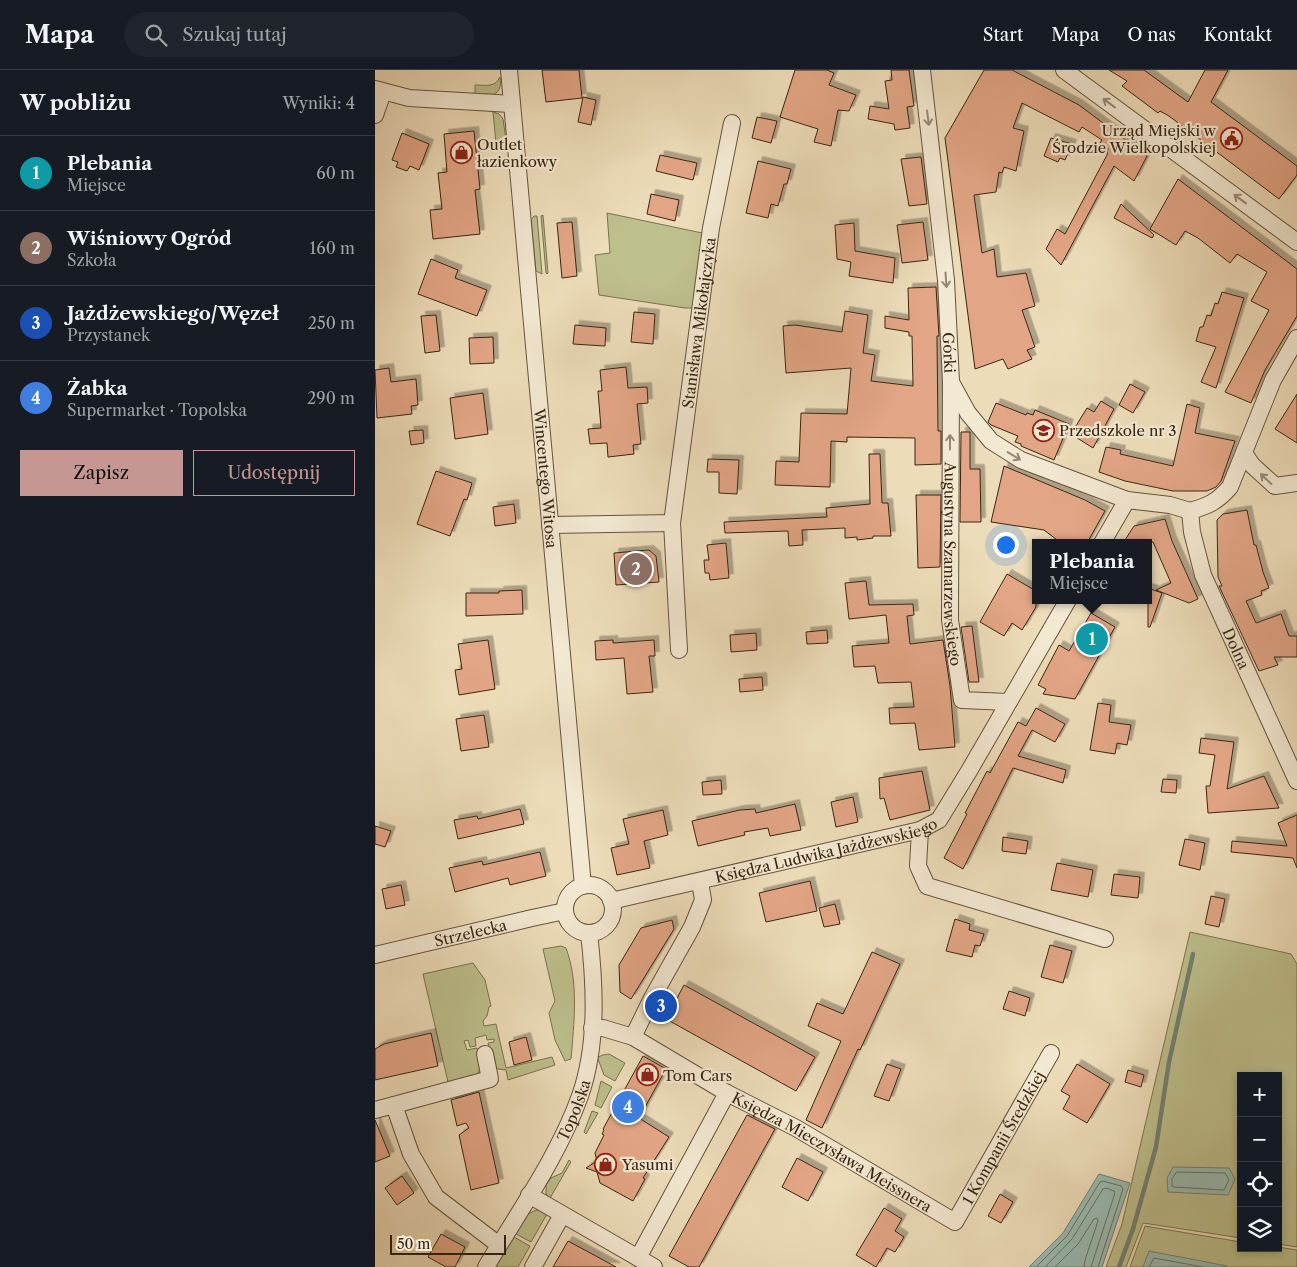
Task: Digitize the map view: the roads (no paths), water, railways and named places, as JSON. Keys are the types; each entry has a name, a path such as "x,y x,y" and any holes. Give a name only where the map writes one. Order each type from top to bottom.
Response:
{"street":[{"name":"Wincentego Witosa","path":"509,70 583,886"},
{"name":"Górki","path":"922,70 946,280 951,382 968,413 991,442 1021,460 1127,500 1170,505 1190,511"},
{"path":"1064,70 1297,242"},
{"path":"375,115 379,91 409,98 512,104"},
{"name":"Stanisława Mikołajczyka","path":"679,650 672,523 711,228 732,123"},
{"path":"1190,511 1209,505 1219,499 1231,487 1273,380 1295,347"},
{"name":"Augustyna Szamarzewskiego","path":"951,382 950,620 962,700 1008,702"},
{"path":"1244,453 1251,465 1275,486 1297,483"},
{"path":"1104,539 1127,500"},
{"name":"Dolna","path":"1190,511 1192,532 1203,574 1297,781"},
{"path":"550,526 672,523"},
{"name":"Księdza Ludwika Jażdżewskiego","path":"611,901 920,830 939,820 1066,604"},
{"path":"920,830 918,866 927,886 1105,939"},
{"path":"633,1037 651,1000 692,927 703,900 700,882"},
{"path":"590,885 603,890 611,901 613,909 608,923 596,932 589,933 576,929 567,918 565,912 567,898 571,893 583,886 590,885"},
{"name":"Strzelecka","path":"375,955 565,912"},
{"name":"Topolska","path":"487,1267 564,1135 580,1094 587,1068 592,1028 593,1003 589,933"},
{"name":"Księdza Mieczysława Meissnera","path":"592,1028 603,1028 633,1037 727,1093 796,1128 955,1222"},
{"name":"1 Kompanii Średzkiej","path":"955,1222 1051,1053"},
{"path":"375,1110 490,1079 485,1054"},
{"path":"638,1258 727,1093"},
{"path":"394,1105 411,1154 436,1197 499,1245"},
{"path":"529,1194 654,1267"},
{"path":"533,1267 562,1215"}],"water":[{"path":"1173,1167 1229,1168 1235,1179 1228,1195 1168,1192 1167,1178"},
{"path":"1099,1174 1130,1183 1102,1267 1029,1267 1063,1233"},
{"path":"1149,1251 1227,1266 1227,1267 1143,1267"}],"waterway":[{"path":"1119,1267 1133,1229 1156,1147 1169,1062 1193,954"}],"place":[{"name":"Urząd Miejski w Środzie Wielkopolskiej","path":"1232,139"},
{"name":"Outlet łazienkowy","path":"461,153"},
{"name":"Przedszkole nr 3","path":"1043,430"},
{"name":"Wiśniowy Ogród","path":"636,569"},
{"name":"Plebania","path":"1092,639"},
{"name":"Jażdżewskiego/Węzeł","path":"661,1006"},
{"name":"Tom Cars","path":"647,1075"},
{"name":"Żabka","path":"628,1107"},
{"name":"Yasumi","path":"606,1164"}]}
